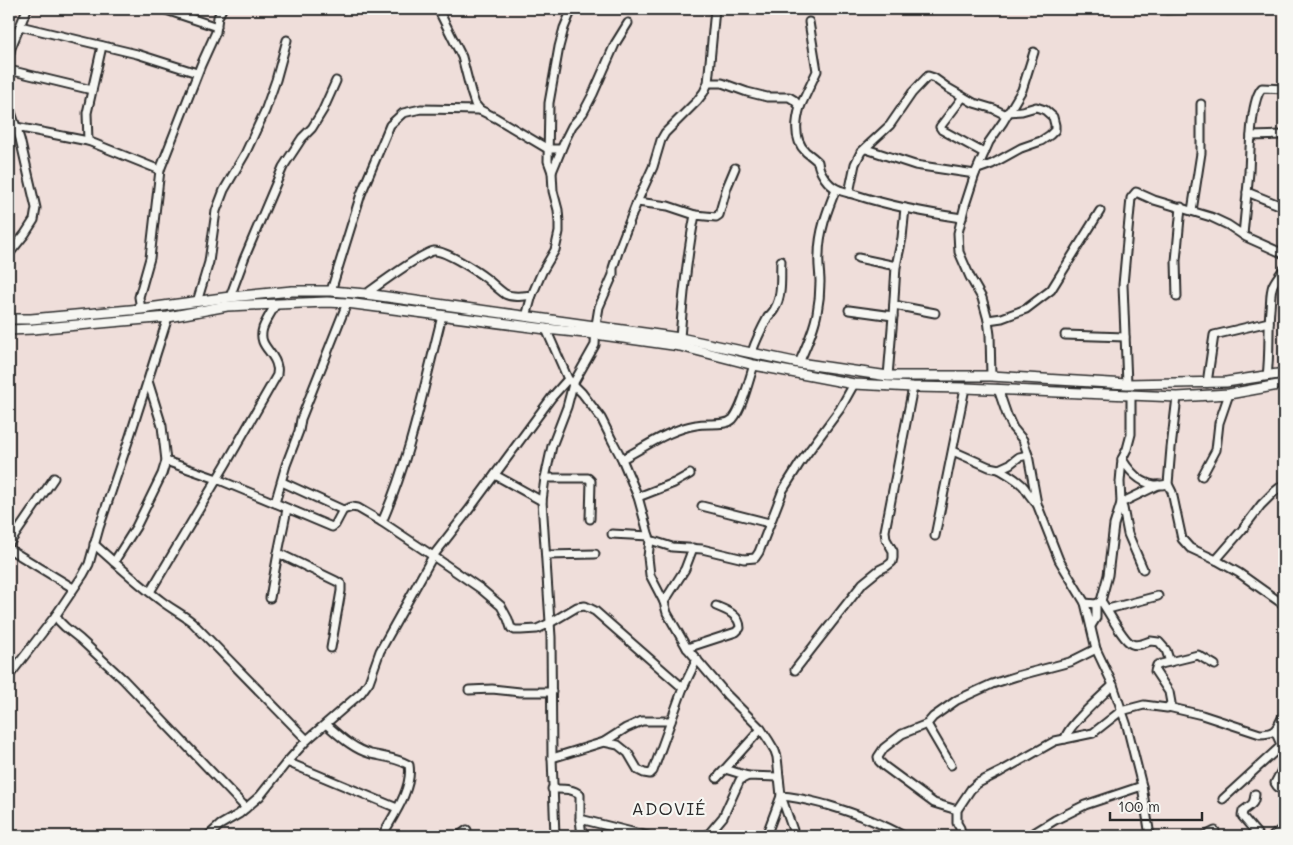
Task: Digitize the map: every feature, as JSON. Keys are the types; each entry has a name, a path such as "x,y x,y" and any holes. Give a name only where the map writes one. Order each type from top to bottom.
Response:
{"street":[{"path":"9,57 27,9"},
{"path":"163,9 217,27"},
{"path":"140,309 139,297 150,258 160,170 197,73 217,27 218,17 222,9"},
{"path":"439,9 462,58 473,98 480,110"},
{"path":"526,317 532,295 542,272 555,250 559,232 558,210 553,190 552,172 548,161 548,103 559,47 572,9"},
{"path":"208,836 260,796 307,740 362,693 369,682 380,651 433,556 552,397 571,381 594,345 599,307 613,275 613,268 620,246 653,167 661,140 665,133 697,102 708,83 715,9"},
{"path":"809,22 817,71 800,107 796,134 799,144 818,162 818,168 822,176 836,189 870,200 962,218"},
{"path":"552,172 572,126 584,113 615,44 628,23"},
{"path":"20,26 137,54 197,73"},
{"path":"197,302 209,262 216,212 224,190 245,154 265,111 287,40"},
{"path":"88,141 87,113 102,46"},
{"path":"991,376 988,320 982,298 959,252 958,233 976,171 989,142 1022,90 1034,52"},
{"path":"9,70 92,90"},
{"path":"849,193 855,164 861,152 890,125 912,93 928,76 974,103 994,110 1007,114 1036,107 1045,110 1054,117 1055,130 1050,136 1042,141 1021,148 976,171 915,165 866,149"},
{"path":"230,297 283,167 302,138 312,128 323,110 336,81"},
{"path":"708,83 722,83 767,97 789,97 800,107"},
{"path":"1243,235 1251,136 1256,101 1262,88 1284,89"},
{"path":"963,97 940,127 942,130 984,152"},
{"path":"1192,211 1201,153 1201,104"},
{"path":"9,106 36,208 34,220 9,254"},
{"path":"331,291 361,194 390,125 403,113 421,109 480,110 548,149 560,150"},
{"path":"16,127 88,141 160,170"},
{"path":"1251,136 1284,135"},
{"path":"637,202 668,206 695,215 716,217 719,215 735,168"},
{"path":"798,363 817,315 821,234 836,189"},
{"path":"1127,384 1123,284 1131,198 1136,192 1154,200 1211,216 1262,245 1284,254"},
{"path":"1247,192 1284,207"},
{"path":"1177,297 1176,261 1181,207"},
{"path":"888,376 896,266 902,238 905,208"},
{"path":"988,320 1002,318 1026,309 1051,290 1100,211"},
{"path":"680,338 682,304 695,215"},
{"path":"366,294 416,260 430,252 439,251 456,259 487,279 505,294 513,296 532,295"},
{"path":"858,258 896,266"},
{"path":"752,352 769,316 776,307 780,288 781,262"},
{"path":"1268,376 1271,296 1273,286 1284,269"},
{"path":"9,319 31,319 140,309 292,291 331,291 366,294 526,317 680,346 754,365 854,384 1177,397 1229,394 1284,384"},
{"path":"9,330 168,318 227,306 327,302 546,329 595,330 680,338 798,363 888,376 991,376 1127,384 1226,382 1284,373"},
{"path":"274,503 301,418 347,303"},
{"path":"150,592 277,375 277,366 273,357 264,346 262,339 263,328 276,304"},
{"path":"894,305 935,313"},
{"path":"849,310 893,316"},
{"path":"382,522 394,496 422,403 442,316"},
{"path":"9,676 56,615 89,564 110,493 168,318"},
{"path":"1207,383 1214,335 1269,322"},
{"path":"546,329 571,381 602,418 622,459 638,497 649,538 648,557 650,574 664,602 667,613 687,648 769,740 777,757 780,796 794,835"},
{"path":"1065,335 1124,337"},
{"path":"622,459 672,433 696,424 717,424 732,420 738,411 754,365"},
{"path":"114,562 136,527 162,474 166,461 162,426 148,381"},
{"path":"555,836 552,788 550,623 542,501 552,446 567,407 571,381"},
{"path":"612,534 649,538 672,547 702,548 744,559 755,558 783,490 805,456 840,409 854,384"},
{"path":"795,670 863,583 892,562 893,551 886,539 885,531 913,387"},
{"path":"935,536 965,388"},
{"path":"998,389 1013,428 1023,440 1028,455 1037,504 1058,560 1085,602 1096,649 1113,685 1127,726 1142,786 1150,836"},
{"path":"1202,476 1216,450 1219,423 1229,394"},
{"path":"1131,395 1132,434 1122,459 1121,503 1128,534 1143,569"},
{"path":"1177,397 1168,484 1172,492 1182,539 1190,548 1239,573 1284,604"},
{"path":"953,451 1016,479 1037,504"},
{"path":"999,470 1019,457 1028,455"},
{"path":"1122,459 1135,477 1144,482 1158,485 1168,484"},
{"path":"166,461 217,479 332,527 343,510"},
{"path":"638,497 674,483 690,474"},
{"path":"495,475 542,501"},
{"path":"9,544 54,478"},
{"path":"545,478 588,478 590,481 590,518"},
{"path":"282,482 343,510 352,507 358,508 382,522 481,589 501,606 511,628 514,630 537,629 577,607 585,606 595,611 683,688"},
{"path":"1216,560 1261,505 1284,484"},
{"path":"1091,626 1096,618 1108,575 1114,525 1121,503 1158,485"},
{"path":"702,506 770,523"},
{"path":"270,598 287,508"},
{"path":"1116,520 1126,520"},
{"path":"94,544 166,605 183,614 192,622 307,740"},
{"path":"664,602 685,569 693,548"},
{"path":"9,549 73,588"},
{"path":"278,553 341,584 331,648"},
{"path":"546,555 596,554"},
{"path":"1108,609 1158,596"},
{"path":"1085,602 1099,602 1108,609 1119,630 1126,640 1132,644 1142,645 1152,641 1160,642 1166,650 1170,662"},
{"path":"687,648 736,632 740,628 740,623 732,613 716,606"},
{"path":"56,615 65,627 123,679 246,808"},
{"path":"957,810 934,803 879,761 878,756 884,748 902,734 927,724 933,717 969,694 1017,676 1070,662 1096,649"},
{"path":"1168,707 1171,703 1169,692 1155,671 1157,665 1198,654 1215,665"},
{"path":"604,742 618,746 628,753 638,770 650,774 653,771 683,688 697,659"},
{"path":"1065,739 1075,723 1113,685"},
{"path":"469,690 492,689 520,692 552,692"},
{"path":"962,836 957,823 957,810 971,788 1048,744 1093,733 1121,711 1144,705 1168,707 1202,715 1260,734 1275,731 1284,714"},
{"path":"552,758 604,742 626,728 642,721 671,721"},
{"path":"326,724 346,742 358,749 371,754 392,758 409,765 409,783 406,792 382,836"},
{"path":"927,724 951,764"},
{"path":"717,778 760,729"},
{"path":"1223,799 1283,748 1275,731"},
{"path":"287,762 397,808"},
{"path":"1284,766 1275,783 1284,792"},
{"path":"725,769 748,776 778,777"},
{"path":"707,836 723,817 740,780 748,776"},
{"path":"1029,836 1085,805 1142,786"},
{"path":"552,788 576,791 580,795 582,836"},
{"path":"1255,794 1252,805 1242,811 1242,816 1259,836"},
{"path":"766,836 780,796"},
{"path":"780,796 798,797 852,812 904,836"},
{"path":"580,819 648,836"},
{"path":"1273,836 1284,827"},
{"path":"459,836 467,830"},
{"path":"1205,836 1215,831"}],"green space":[{"path":"1145,9 1281,9 1166,15"}],"district":[{"name":"ADOVIÉ","path":"669,809"}]}
